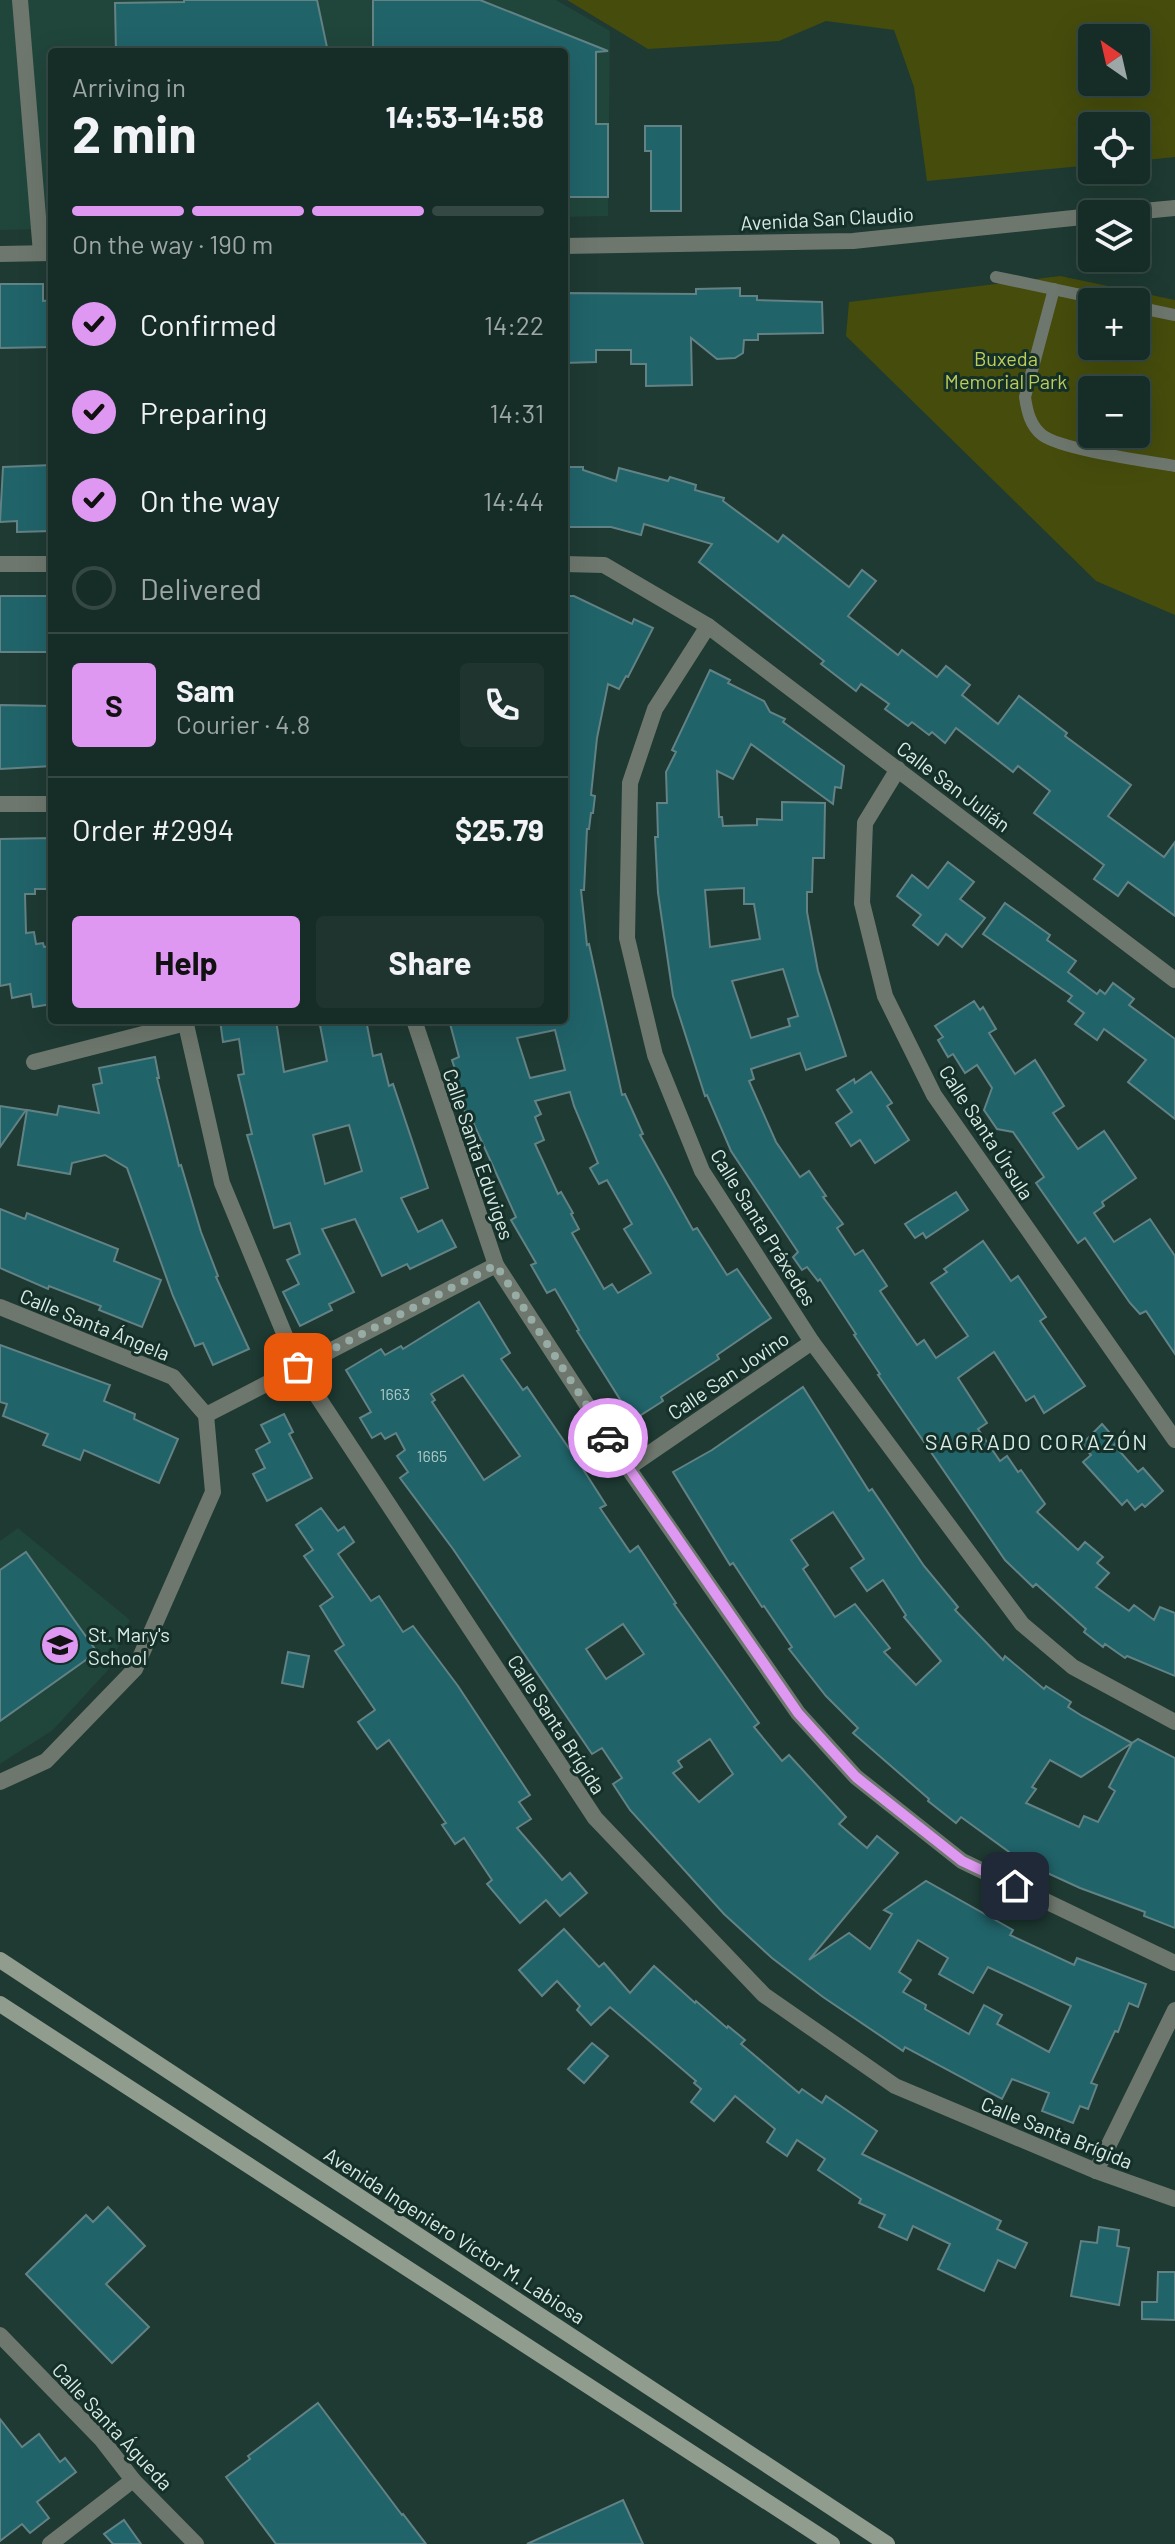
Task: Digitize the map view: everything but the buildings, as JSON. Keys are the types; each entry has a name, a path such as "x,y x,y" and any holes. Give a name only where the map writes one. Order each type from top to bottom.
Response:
{"main road":[{"name":"Avenida Ingeniero Víctor M. Labiosa","path":"0,1960 887,2544"},
{"path":"0,2004 832,2544"}],"street":[{"path":"0,254 47,253 20,0"},
{"path":"1150,210 1175,208"},
{"name":"Avenida San Claudio","path":"568,246 853,241 1078,217"},
{"path":"0,564 48,564"},
{"name":"Calle San Julián","path":"568,564 604,565 708,626 1175,980"},
{"name":"Calle Santa Práxedes","path":"708,626 655,709 630,783 627,938 655,1055 702,1171 812,1342 1022,1624 1073,1667 1175,1722"},
{"name":"Calle Santa Úrsula","path":"898,769 865,823 862,903 885,996 934,1095 1175,1440"},
{"path":"0,804 48,804"},
{"path":"34,1062 175,1024"},
{"name":"Calle Santa Brígida","path":"187,1024 222,1183 298,1367 595,1818 764,1995 895,2086 1096,2171 1175,2199"},
{"name":"Calle Santa Eduviges","path":"415,1024 496,1265 628,1468 798,1713 856,1777 962,1861 1175,1963"},
{"path":"0,1782 46,1761 135,1669 213,1492 206,1415 496,1265"},
{"name":"Calle Santa Ángela","path":"0,1307 173,1377 206,1415"},
{"name":"Calle San Jovino","path":"628,1468 812,1342"},
{"path":"1096,2171 1175,2010"},
{"name":"Calle Santa Águeda","path":"0,2335 102,2440 133,2480 196,2544"},
{"path":"50,2544 133,2480"}],"lane":[{"path":"996,277 1078,294"},
{"path":"1054,289 1025,397 1027,412 1034,426 1043,436 1062,445 1175,466"},
{"path":"1150,310 1175,315"}],"shaded area":[{"path":"0,0 556,0 610,31 608,216 568,217 568,48 48,48 48,229 0,230"},
{"name":"St. Mary's School","path":"18,1528 130,1620 108,1670 53,1730 0,1764 0,1541"}],"green space":[{"path":"567,0 1175,0 1175,157 1150,160 1150,112 1078,112 1078,166 927,181 914,87 894,30 826,21 779,41 648,49"},
{"name":"Buxeda Memorial Park","path":"1060,276 1118,288 1078,288 1078,360 1150,360 1150,295 1175,300 1175,615 1096,581 846,336 849,302"}],"way so far":[{"path":"298,1367 496,1265 608,1438"}],"place":[{"name":"St. Mary's School","path":"60,1645"}],"district":[{"name":"SAGRADO CORAZÓN","path":"1037,1441"}],"route":[{"path":"608,1438 798,1713 856,1777 962,1861 1015,1886"}]}
